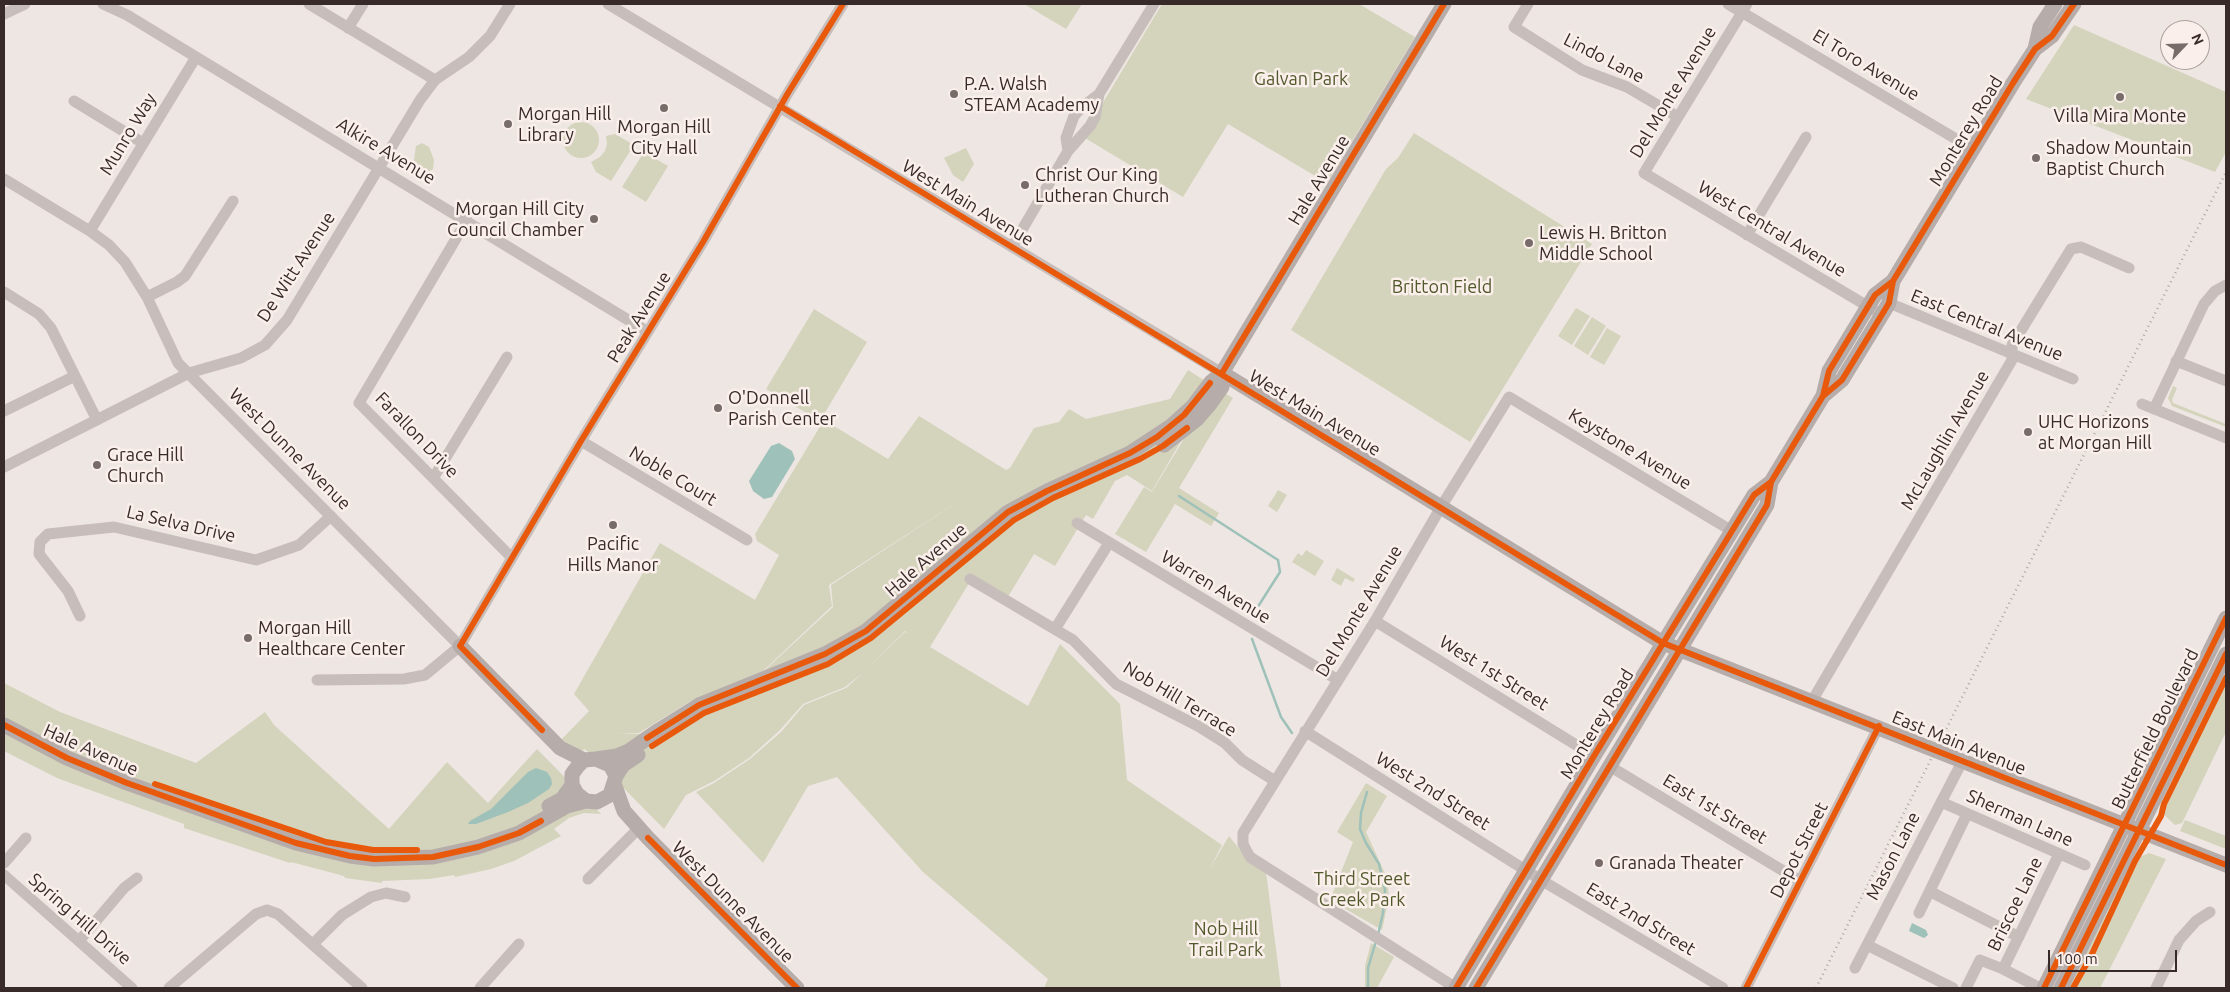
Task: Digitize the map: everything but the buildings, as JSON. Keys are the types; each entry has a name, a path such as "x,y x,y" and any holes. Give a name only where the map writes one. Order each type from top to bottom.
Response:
{"main road":[{"name":"Hale Avenue","path":"590,760 617,756 630,751 659,730 699,706 825,654 866,631 1008,512 1051,489 1130,453 1157,437 1184,415 1211,382 1222,373 1444,4"},
{"name":"Monterey Road","path":"1456,988 1594,756 1754,495 1771,482 1824,396 1842,380 1885,309 1893,281 2035,48 2040,26 2055,4"},
{"name":"Monterey Road","path":"2035,48 2052,36 2074,4"},
{"name":"Monterey Road","path":"1824,396 1829,371 1868,306 1875,295 1893,281"},
{"name":"Hale Avenue","path":"616,781 623,765 704,714 828,664 871,638 908,609 983,543 1033,508 1140,459 1162,446 1197,419 1210,404 1222,387 1222,373"},
{"name":"West Main Avenue","path":"1222,373 1663,643 1680,650"},
{"name":"Monterey Road","path":"1476,988 1611,767 1767,505 1771,482"},
{"name":"Butterfield Boulevard","path":"2044,988 2226,618"},
{"name":"West Dunne Avenue","path":"460,646 560,748 590,760"},
{"name":"East Main Avenue","path":"1680,650 1879,726 2226,865"},
{"name":"Butterfield Boulevard","path":"2062,988 2226,654"},
{"name":"Hale Avenue","path":"4,716 106,767 295,833 352,848 398,851 431,849 473,840 500,831 537,814 562,799 572,780"},
{"name":"Hale Avenue","path":"4,725 67,758 127,783 296,843 350,856 374,859 433,857 478,848 519,833 567,806 592,801"},
{"name":"West Dunne Avenue","path":"560,748 572,780"},
{"path":"590,760 610,765 616,781 610,795 592,801 577,794 572,780 590,760"},
{"name":"West Dunne Avenue","path":"616,781 624,811"},
{"name":"West Dunne Avenue","path":"592,801 624,811 640,826 648,838 797,988"}],"street":[{"path":"4,14 25,4"},
{"name":"Alkire Avenue","path":"103,4 127,16 379,167 648,332"},
{"path":"309,4 435,80"},
{"path":"348,28 363,4"},
{"name":"De Witt Avenue","path":"4,467 189,373 241,358 265,345 286,320 420,100 435,80 469,57 490,36 510,4"},
{"name":"West Main Avenue","path":"608,4 1222,373"},
{"name":"Peak Avenue","path":"317,680 404,679 425,675 460,646 581,441 703,242 780,106 843,4"},
{"path":"1068,151 1066,138 1074,116 1099,94 1154,4"},
{"name":"Lindo Lane","path":"1528,4 1514,27 1582,70 1627,87 1678,117"},
{"name":"El Toro Avenue","path":"1728,4 1744,8 1973,149"},
{"name":"Del Monte Avenue","path":"1644,173 1744,8"},
{"name":"Munro Way","path":"90,230 196,57"},
{"path":"1012,246 1068,151 1085,133 1092,122 1099,94"},
{"path":"74,101 143,143"},
{"path":"1747,235 1806,137"},
{"name":"West Central Avenue","path":"1644,173 1868,306 1885,309"},
{"name":"West Dunne Avenue","path":"4,178 90,230 125,262 147,297 178,363 460,646"},
{"path":"147,297 185,276 233,201"},
{"name":"Farallon Drive","path":"467,220 359,403 512,558"},
{"name":"McLaughlin Avenue","path":"1812,701 2012,360 2012,344 2071,249 2080,247 2129,268"},
{"path":"2154,409 2204,304 2215,291 2226,285"},
{"path":"4,292 39,314 51,328 97,420"},
{"name":"East Central Avenue","path":"1885,309 2012,353 2073,379"},
{"path":"434,477 507,357"},
{"path":"2176,362 2226,381"},
{"path":"4,411 75,376"},
{"name":"Del Monte Avenue","path":"1456,988 1250,857 1243,844 1243,833 1375,621 1441,507 1509,397"},
{"name":"Keystone Avenue","path":"1509,397 1732,532"},
{"path":"2142,404 2226,438"},
{"name":"Noble Court","path":"581,441 747,540"},
{"name":"La Selva Drive","path":"80,616 68,591 39,554 40,542 48,534 114,526 256,560 299,545 331,516"},
{"name":"Warren Avenue","path":"1077,523 1338,680"},
{"path":"1055,629 1109,543"},
{"name":"Nob Hill Terrace","path":"970,579 1073,640 1116,684 1198,726 1225,743 1242,760 1275,781"},
{"name":"West 1st Street","path":"1375,621 1594,756"},
{"name":"Depot Street","path":"1746,988 1879,726"},
{"name":"West 2nd Street","path":"1305,731 1541,880"},
{"name":"Mason Lane","path":"1855,968 1962,760"},
{"name":"East 1st Street","path":"1611,767 1800,881"},
{"name":"Sherman Lane","path":"1942,802 2085,865"},
{"path":"1920,913 1966,814"},
{"path":"588,879 640,826"},
{"path":"4,863 26,838"},
{"name":"Briscoe Lane","path":"2004,969 2059,854"},
{"name":"Spring Hill Drive","path":"4,875 132,988"},
{"path":"79,941 124,888 137,878"},
{"name":"East 2nd Street","path":"1541,880 1723,988"},
{"path":"1931,892 2019,937"},
{"path":"313,944 342,915 371,897 386,893 405,897"},
{"path":"169,988 256,914 267,910 278,914 362,988"},
{"path":"2156,988 2179,940 2196,921 2210,912"},
{"path":"480,988 519,944"},
{"path":"1867,945 1954,988"},
{"path":"1966,988 1980,960 2004,969 2040,988"}],"green space":[{"path":"1024,4 1082,4 1066,29"},
{"name":"Galvan Park","path":"1162,4 1359,4 1415,37 1327,183 1228,124 1183,197 1085,138 1104,101"},
{"path":"2074,25 2160,63 2160,70 2176,70 2226,92 2226,152 2215,172 2026,99"},
{"path":"581,122 588,123 594,127 598,133 598,147 594,153 588,157 581,158 574,157 568,153 564,147 563,140 564,133 568,127 574,123"},
{"name":"Britton Field","path":"1414,133 1592,244 1470,442 1291,330 1386,169 1398,158"},
{"path":"615,134 634,145 611,181 596,172 591,162 600,157 605,151 607,144 606,136"},
{"path":"422,143 429,147 434,160 433,169 425,174 421,172 414,160 416,146"},
{"path":"966,148 974,164 963,182 953,175 944,158"},
{"path":"644,152 668,166 646,202 622,187"},
{"path":"1576,308 1590,316 1572,345 1558,336"},
{"path":"814,309 867,342 820,421 766,389"},
{"path":"1592,317 1606,326 1588,355 1574,346"},
{"path":"1607,328 1621,336 1604,365 1590,357"},
{"name":"Nob Hill Trail Park","path":"1188,370 1213,386 1152,491 1127,475 1115,481 1093,519 1086,515 1055,566 1034,554 1006,600 971,580 930,647 1028,706 1060,644 1120,704 1127,780 1222,845 1209,870 1229,836 1244,855 1266,872 1281,988 1044,988 1048,979 923,872 837,777 808,786 763,863 696,792 714,783 750,759 781,732 804,705 846,688 864,672 845,687 803,704 780,730 749,758 714,781 686,795 664,829 585,749 574,755 560,741 589,711 574,694 660,543 755,600 779,555 757,541 755,534 824,420 888,459 919,416 1006,470 1010,468 1034,428 1059,422 1069,409 1086,419 1170,399","holes":["971,493 831,585 833,607 764,671 690,702 640,734 618,733 639,733 689,702 763,671 832,606 829,585","905,631 908,633 905,632 864,672"]},
{"path":"2173,386 2177,388 2172,400 2173,403 2226,424 2226,427 2172,406 2168,398"},
{"path":"1215,387 1233,398 1179,488 1219,513 1211,526 1175,504 1146,552 1115,534 1144,487 1152,492"},
{"path":"1278,490 1287,495 1277,512 1268,506"},
{"path":"1306,550 1324,561 1315,576 1292,562 1298,553 1302,556"},
{"path":"1337,568 1355,579 1353,582 1345,578 1341,586 1331,580"},
{"path":"2226,670 2226,732 2182,823 2175,825 2159,810 2162,799"},
{"path":"4,683 60,712 196,763 265,712 274,725 389,829 447,762 488,803 537,749 601,814 584,813 569,818 554,829 561,836 514,861 491,869 455,877 454,875 429,879 382,881 382,883 345,878 344,876 290,863 184,828 184,824 57,778 4,751"},
{"name":"Third Street Creek Park","path":"1366,783 1387,796 1366,832 1387,878 1389,897 1382,930 1330,900 1353,842 1337,832"},
{"path":"2185,820 2226,836 2226,849 2180,831"},
{"path":"2149,853 2166,859 2100,988 2068,988 2132,860"},
{"name":"Third Street Creek Park","path":"1371,943 1394,957 1377,988 1365,988 1365,966"}],"water":[{"path":"779,443 792,451 795,459 772,497 764,499 753,491 749,481 771,446"},
{"path":"536,768 547,772 551,778 552,784 549,789 528,803 508,812 476,824 468,824 491,809 528,772"},
{"path":"1912,923 1926,930 1928,935 1924,938 1909,931"}],"waterway":[{"path":"1179,496 1278,560 1280,572 1252,616"},
{"path":"1252,639 1281,717 1292,733"},
{"path":"1367,792 1361,813 1360,829 1379,864 1385,890 1383,913 1378,935"},
{"path":"1368,988 1368,968 1376,941"}],"railway":[{"path":"1816,988 2226,172"}],"cycle path":[{"path":"542,730 460,646 581,441 703,242 788,93 843,4"},
{"path":"1222,373 1444,4"},
{"path":"1456,988 1594,756 1754,495 1771,482 1823,396 1842,380 1889,303 1893,281 2013,83 2035,49 2052,36 2074,4"},
{"path":"780,106 1663,643 2226,865"},
{"path":"1823,396 1829,371 1875,295 1893,281"},
{"path":"647,738 699,705 825,654 866,631 1008,512 1047,491 1130,453 1157,437 1184,415 1210,383"},
{"path":"652,746 704,713 828,664 871,638 1014,520 1053,498 1140,459 1163,446 1187,428"},
{"path":"1476,988 1767,505 1771,482"},
{"path":"2044,988 2226,618"},
{"path":"2061,988 2226,654"},
{"path":"2073,988 2091,956 2135,861 2161,816 2164,804 2226,678"},
{"path":"4,725 67,758 127,783 296,843 350,856 374,859 433,857 478,847 519,833 541,821"},
{"path":"1746,988 1879,726"},
{"path":"155,784 326,842 373,850 417,850"},
{"path":"648,838 797,988"}],"place":[{"name":"P.A. Walsh STEAM Academy","path":"954,94"},
{"name":"Villa Mira Monte","path":"2120,97"},
{"name":"Morgan Hill City Hall","path":"664,108"},
{"name":"Morgan Hill Library","path":"508,124"},
{"name":"Shadow Mountain Baptist Church","path":"2036,158"},
{"name":"Christ Our King Lutheran Church","path":"1025,185"},
{"name":"Morgan Hill City Council Chamber","path":"594,219"},
{"name":"Lewis H. Britton Middle School","path":"1529,243"},
{"name":"O'Donnell Parish Center","path":"718,408"},
{"name":"UHC Horizons at Morgan Hill","path":"2028,432"},
{"name":"Grace Hill Church","path":"97,465"},
{"name":"Pacific Hills Manor","path":"613,525"},
{"name":"Morgan Hill Healthcare Center","path":"248,638"},
{"name":"Granada Theater","path":"1599,863"}]}
